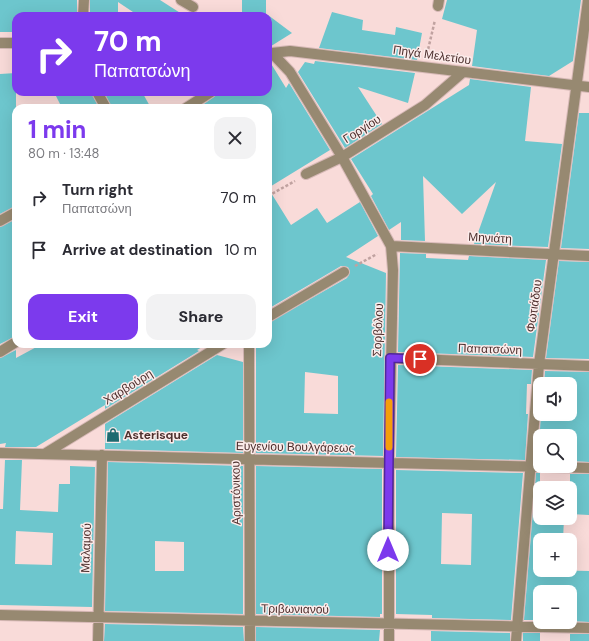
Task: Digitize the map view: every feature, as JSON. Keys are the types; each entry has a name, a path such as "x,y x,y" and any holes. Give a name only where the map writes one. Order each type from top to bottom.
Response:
{"street":[{"path":"84,0 84,12"},
{"path":"181,0 193,7"},
{"name":"Φωτιάδου","path":"516,641 539,364 588,0"},
{"path":"0,43 12,43"},
{"name":"Πηγά Μελετίου","path":"272,55 290,51 589,88"},
{"name":"Σορβόλου","path":"272,57 290,72 342,157 391,246 392,270 388,463 389,641"},
{"name":"Γοργίου","path":"306,174 342,157 425,105 462,73"},
{"path":"192,104 205,96"},
{"path":"0,221 12,214"},
{"name":"Μηνιάτη","path":"391,246 589,256"},
{"path":"272,314 344,272"},
{"path":"0,352 12,344"},
{"name":"Χαρβούρη","path":"46,453 217,348"},
{"name":"Αριστόνικου","path":"249,348 248,459 250,641"},
{"name":"Παπατσώνη","path":"390,358 589,366"},
{"name":"Ευγενίου Βουλγάρεως","path":"0,453 589,468"},
{"name":"Μαλαμού","path":"98,641 102,455"},
{"name":"Τριβωνιανού","path":"0,615 589,628"}],"path":[{"path":"424,67 439,3"},
{"path":"272,194 306,174"},
{"path":"344,272 391,246"}],"building":[{"path":"0,0 77,0 77,12 12,12 12,32 0,32"},
{"path":"90,0 160,0 179,12 133,12 118,2 118,12 90,12"},
{"path":"242,0 266,0 266,12 242,12"},
{"path":"447,0 581,0 573,61 549,76 472,66 477,30 442,19"},
{"path":"332,12 363,20 362,30 395,35 396,27 422,33 417,60 319,48"},
{"path":"272,18 292,33 272,46"},
{"path":"315,61 415,73 408,103 358,87 382,124 345,148 298,72 305,62 314,64"},
{"path":"272,65 286,88 289,83 330,150 272,186 272,104 204,104 214,97 272,96"},
{"path":"12,73 12,96 16,96 16,104 12,104 12,208 0,214 0,74"},
{"path":"470,79 531,87 525,141 562,144 548,247 474,244 496,182 462,214 423,176 425,241 401,240 401,222 389,230 371,196 373,194 351,159 469,85"},
{"path":"56,96 93,96 97,104 60,104"},
{"path":"106,96 144,96 149,104 110,104"},
{"path":"579,113 589,113 589,249 561,248"},
{"path":"272,194 291,225 317,208 327,223 360,202 378,236 346,257 386,273 383,456 256,453 256,348 272,348 272,321 347,278 350,272 348,267 341,266 272,307","holes":["305,372 338,376 338,414 304,413"]},
{"path":"12,221 12,338 0,344 0,227"},
{"path":"400,253 426,254 426,258 468,260 469,256 546,260 533,357 398,352"},
{"path":"559,261 589,262 589,359 546,358"},
{"path":"35,348 200,348 197,350 199,351 105,409 105,405 36,447 5,447 6,443 0,444 0,358 16,350 16,358"},
{"path":"217,355 243,362 243,453 105,449 105,424"},
{"path":"398,365 532,370 531,384 527,384 526,414 528,414 525,460 396,457"},
{"path":"545,371 589,372 589,462 577,461 577,429 540,429 541,421 577,421 577,377 545,377"},
{"path":"5,460 22,460 20,510 58,512 59,484 70,484 70,466 95,467 92,607 0,605 0,509 3,509","holes":["16,531 53,533 52,565 15,564"]},
{"path":"108,462 243,466 243,614 105,611","holes":["155,541 184,542 184,571 155,571"]},
{"path":"256,466 382,469 382,614 380,614 380,617 256,614"},
{"path":"396,470 523,473 511,620 432,618 432,615 396,614","holes":["442,513 472,514 471,565 441,564"]},
{"path":"536,473 540,473 540,481 535,481"},
{"path":"570,474 589,474 589,515 577,514 577,481 570,481"},
{"path":"533,510 533,525 564,525 563,533 533,533 533,577 577,577 577,571 589,571 589,622 577,621 577,585 533,585 533,620 524,620"},
{"path":"105,624 243,627 244,641 104,641"},
{"path":"256,627 380,630 379,641 256,641"},
{"path":"431,631 510,633 510,641 431,641"},
{"path":"523,633 540,633 540,641 523,641"},
{"path":"570,634 589,634 589,641 570,641"}],"slow traffic":[{"path":"389,402 389,447"}],"place":[{"name":"Asterisque","path":"113,435"}],"route":[{"path":"388,550 390,358 420,359"}]}
